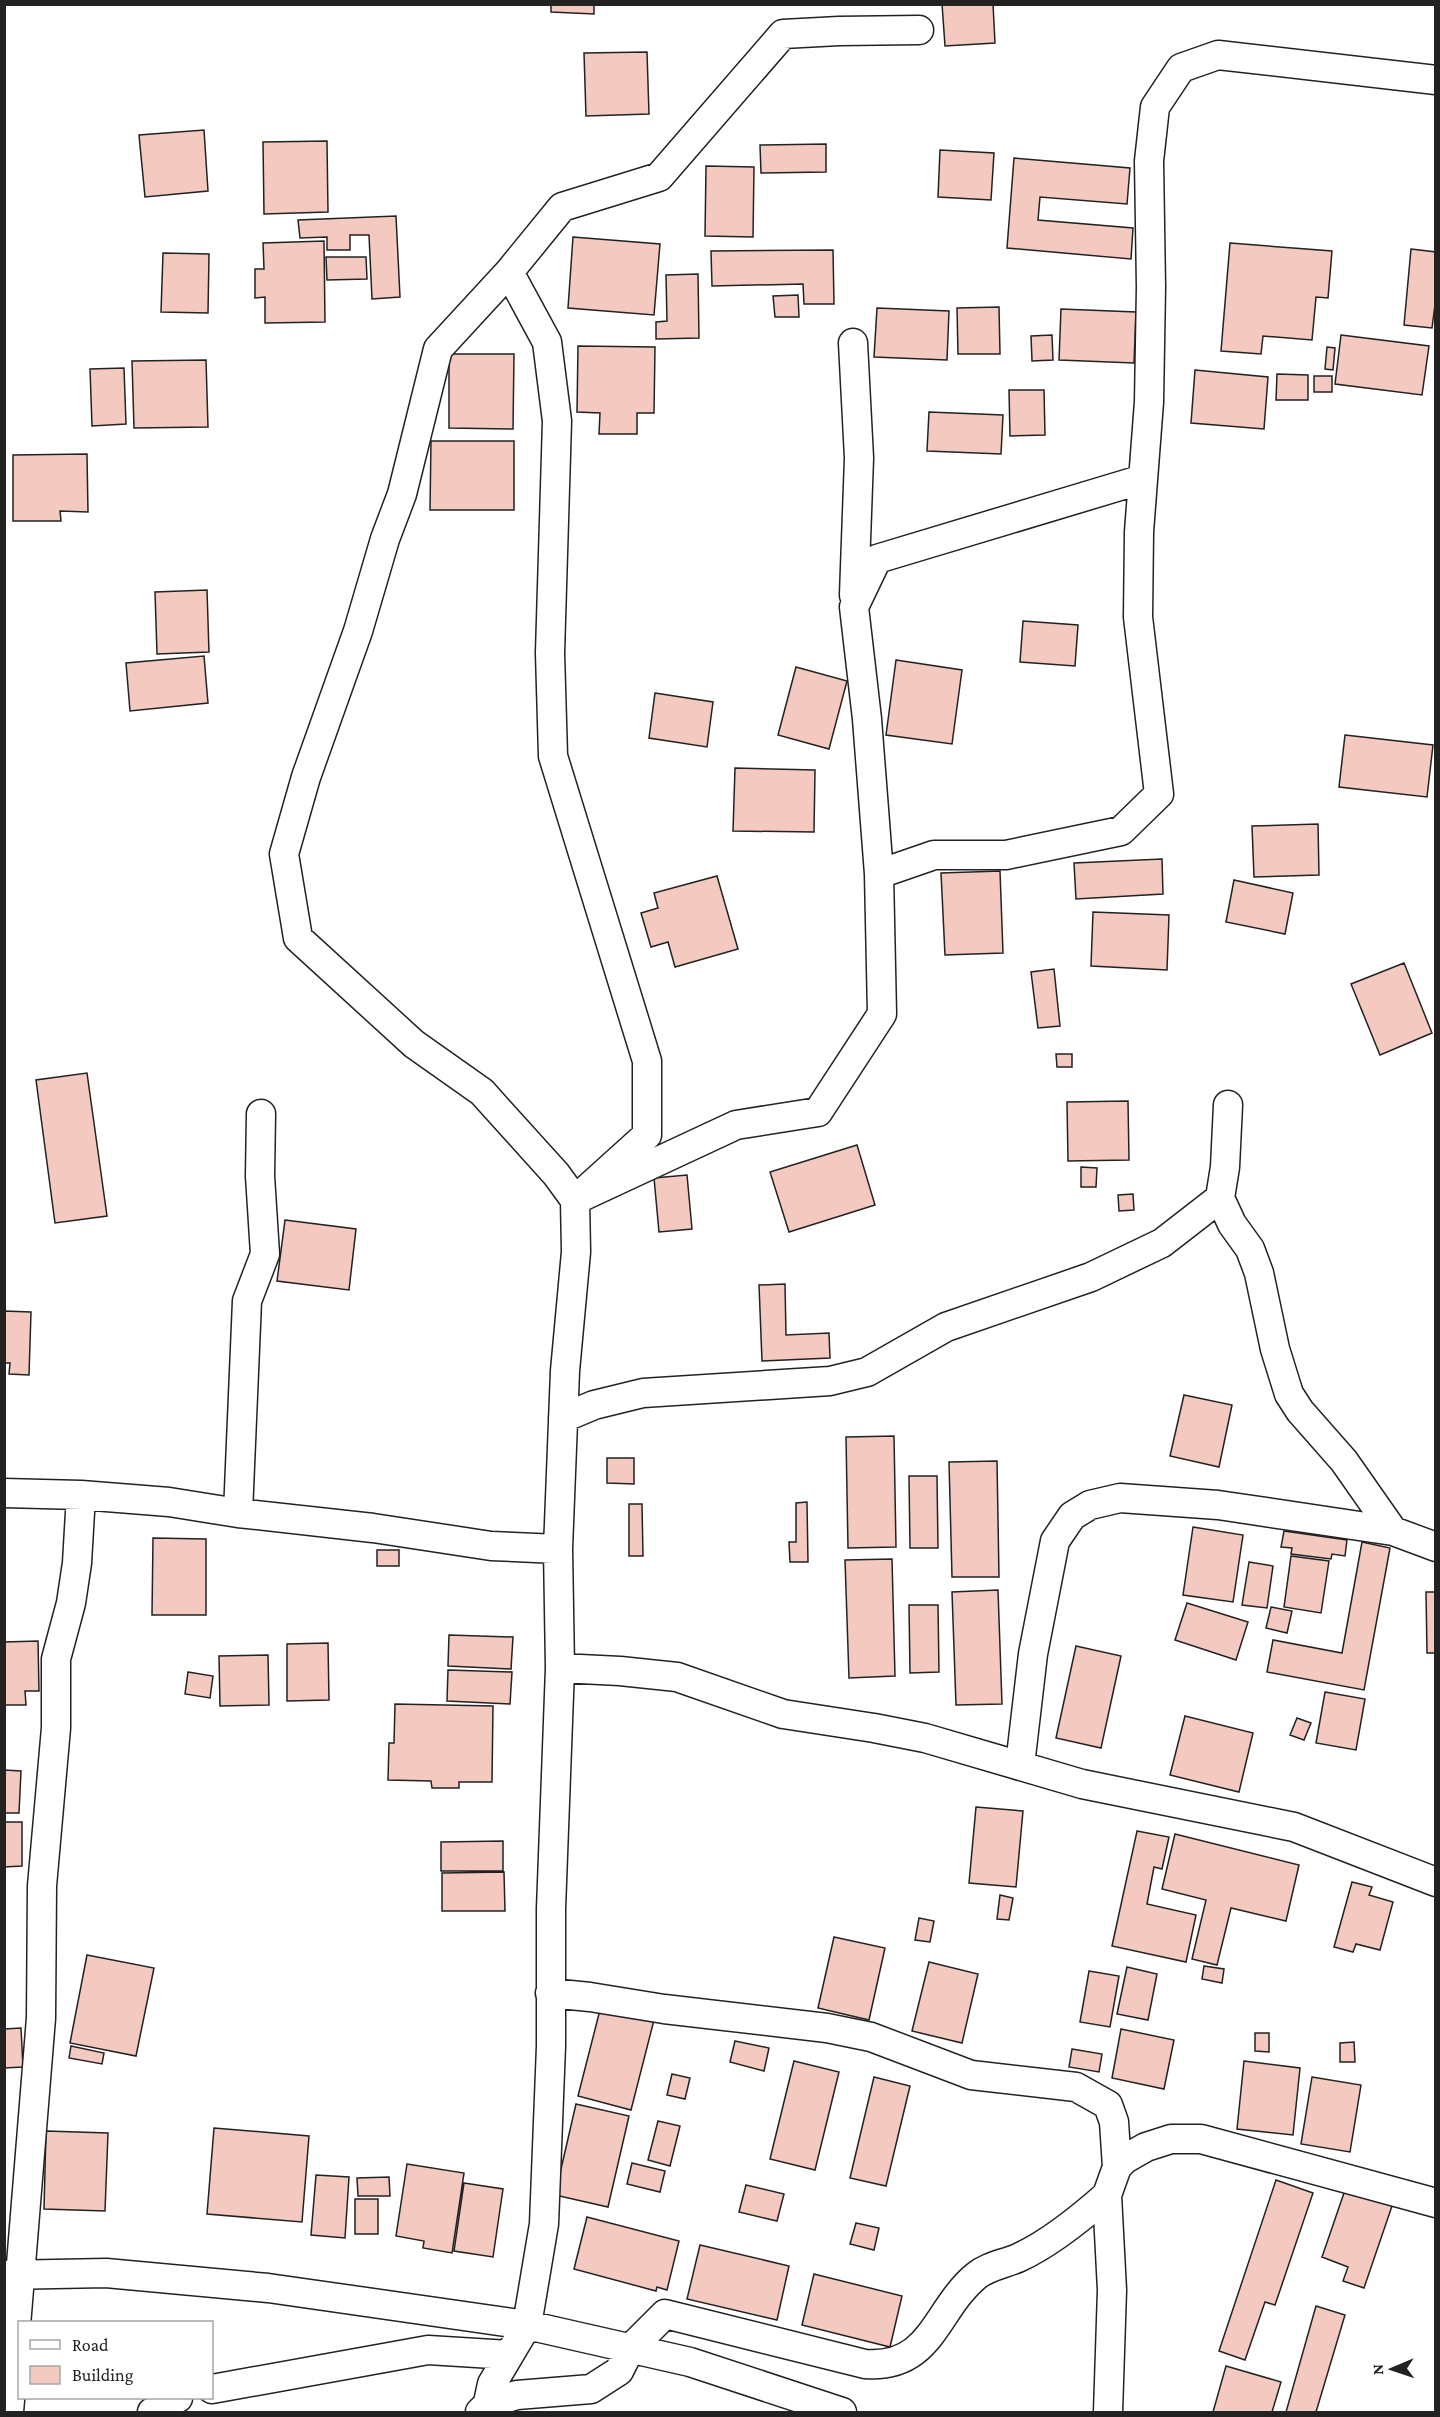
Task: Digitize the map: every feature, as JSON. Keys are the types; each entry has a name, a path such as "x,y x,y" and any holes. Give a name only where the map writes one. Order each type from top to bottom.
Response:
{"street":[{"path":"485,2409 492,2384 526,2325 544,2224 551,1909 560,1668 558,1550 565,1371 576,1252 575,1200 556,1174 482,1092 414,1044 298,938 284,854 306,777 358,631 385,539 402,494 438,349 509,272 562,207 659,177 783,34 919,30"},
{"path":"879,874 934,855 1006,855 1121,831 1159,794 1138,617 1139,532 1149,402 1151,287 1149,161 1155,107 1181,68 1218,55 1436,80"},
{"path":"509,272 547,342 557,421 550,653 553,756 646,1061 646,1135 575,1200"},
{"path":"575,1200 736,1125 818,1112 882,1014 879,874 867,719 854,607 859,458 854,343"},
{"path":"854,607 877,559 1143,479"},
{"path":"1228,1105 1225,1167 1220,1198 1232,1224 1250,1249 1259,1273 1275,1350 1289,1394 1299,1411 1344,1461 1393,1531"},
{"path":"238,1513 247,1301 265,1254 260,1176 261,1114"},
{"path":"563,1418 594,1405 643,1393 830,1381 867,1372 946,1327 1091,1277 1162,1243 1220,1198"},
{"path":"4,1493 81,1495 169,1502 238,1513 373,1528 491,1546 558,1550"},
{"path":"9,2412 13,2275 41,2018 42,1886 56,1728 56,1659 71,1603 77,1563 81,1495"},
{"path":"1020,1765 1033,1654 1055,1541 1072,1516 1090,1505 1120,1498 1218,1505 1393,1531 1436,1547"},
{"path":"560,1668 676,1677 783,1714 915,1736 1082,1784 1294,1827 1436,1882"},
{"path":"550,1993 827,2028 871,2037 971,2074 1076,2087 1108,2105 1114,2122 1117,2168"},
{"path":"1108,2412 1112,2290 1107,2195 1117,2168 1125,2159 1171,2139 1201,2139 1436,2203"},
{"path":"485,2409 517,2395 591,2389 619,2371 630,2349 665,2314 865,2364 891,2363 922,2345 959,2293 977,2275 1019,2258 1081,2219 1107,2195"},
{"path":"13,2275 106,2273 268,2288 526,2325 690,2362 842,2412"},
{"path":"213,2389 428,2350 508,2355"},
{"path":"152,2412 175,2399"}],"building":[{"path":"551,4 594,4 594,14 551,12"},
{"path":"942,4 993,4 995,43 945,46"},
{"path":"647,52 649,114 586,116 584,53"},
{"path":"204,130 208,191 145,197 139,135"},
{"path":"327,141 328,212 264,214 263,142"},
{"path":"826,144 826,172 761,173 760,145"},
{"path":"940,150 994,153 991,200 938,197"},
{"path":"1014,158 1130,168 1127,204 1040,197 1038,220 1133,228 1131,259 1007,248"},
{"path":"706,166 754,167 753,237 705,236"},
{"path":"396,216 400,297 372,299 369,235 350,235 350,250 327,250 327,237 300,238 298,220"},
{"path":"573,237 660,244 654,315 568,308"},
{"path":"324,241 325,322 265,323 265,297 255,298 255,269 264,269 263,243"},
{"path":"1230,243 1332,251 1328,298 1316,297 1312,340 1263,336 1261,354 1221,351"},
{"path":"1411,249 1436,252 1436,297 1432,328 1404,325"},
{"path":"833,250 834,304 804,304 803,284 712,286 711,251"},
{"path":"163,253 209,254 208,313 161,312"},
{"path":"326,257 366,257 367,279 327,280"},
{"path":"698,274 699,338 656,339 656,322 667,321 666,275"},
{"path":"798,295 799,317 775,317 773,296"},
{"path":"999,307 1000,354 958,354 957,308"},
{"path":"877,308 949,311 947,360 874,357"},
{"path":"1061,309 1136,312 1134,363 1059,360"},
{"path":"1052,335 1053,360 1032,361 1031,336"},
{"path":"1341,335 1429,346 1422,395 1335,384"},
{"path":"578,346 655,347 654,413 637,413 637,434 599,434 600,413 577,412"},
{"path":"1327,347 1335,348 1333,370 1325,369"},
{"path":"449,354 514,354 513,429 449,428"},
{"path":"206,360 208,427 134,428 132,361"},
{"path":"124,368 126,424 92,426 90,369"},
{"path":"1195,370 1268,377 1264,429 1191,423"},
{"path":"1277,374 1308,375 1308,400 1276,400"},
{"path":"1314,376 1332,376 1332,392 1314,392"},
{"path":"1009,390 1044,390 1045,435 1010,436"},
{"path":"929,412 1003,415 1001,454 927,451"},
{"path":"431,441 514,441 514,510 430,510"},
{"path":"87,454 88,512 60,511 61,521 13,521 13,455"},
{"path":"207,590 209,652 157,654 155,592"},
{"path":"1023,621 1078,625 1075,666 1020,662"},
{"path":"204,656 208,703 130,711 126,663"},
{"path":"896,660 962,670 952,744 886,735"},
{"path":"796,667 847,681 829,749 778,735"},
{"path":"655,693 713,702 707,747 649,738"},
{"path":"1345,735 1433,745 1427,797 1339,787"},
{"path":"735,768 815,770 814,832 733,831"},
{"path":"1318,824 1319,875 1254,877 1252,826"},
{"path":"1162,859 1163,894 1076,899 1074,863"},
{"path":"1000,871 1003,953 945,955 941,873"},
{"path":"717,876 738,949 675,967 668,942 651,947 641,913 658,908 654,893"},
{"path":"1234,880 1293,893 1285,934 1226,922"},
{"path":"1093,912 1169,915 1167,970 1091,966"},
{"path":"1404,963 1432,1033 1380,1055 1351,984"},
{"path":"1054,969 1060,1026 1038,1028 1031,972"},
{"path":"1056,1054 1072,1054 1072,1067 1057,1067"},
{"path":"87,1073 107,1216 55,1223 36,1080"},
{"path":"1128,1101 1129,1160 1068,1161 1067,1102"},
{"path":"857,1145 875,1205 789,1232 770,1172"},
{"path":"1081,1167 1097,1168 1096,1187 1081,1187"},
{"path":"687,1175 692,1229 659,1232 654,1178"},
{"path":"1133,1194 1134,1210 1119,1211 1118,1195"},
{"path":"285,1220 356,1229 349,1290 277,1281"},
{"path":"785,1284 786,1335 829,1333 830,1358 762,1361 759,1285"},
{"path":"4,1311 31,1312 29,1375 9,1374 10,1363 4,1363"},
{"path":"1184,1395 1232,1405 1219,1467 1170,1456"},
{"path":"894,1436 896,1547 848,1548 846,1437"},
{"path":"607,1458 634,1458 634,1484 607,1483"},
{"path":"997,1461 999,1577 952,1577 949,1462"},
{"path":"909,1476 937,1476 938,1548 910,1548"},
{"path":"807,1502 808,1562 790,1562 789,1542 796,1542 796,1503"},
{"path":"629,1504 642,1504 643,1556 629,1556"},
{"path":"1193,1527 1243,1535 1233,1602 1183,1595"},
{"path":"1284,1531 1347,1540 1345,1556 1332,1554 1331,1559 1291,1554 1292,1548 1281,1547"},
{"path":"153,1538 206,1539 206,1615 152,1615"},
{"path":"1362,1542 1390,1548 1364,1690 1267,1672 1273,1640 1342,1653"},
{"path":"377,1550 399,1550 399,1566 377,1566"},
{"path":"1291,1556 1329,1561 1321,1613 1284,1607"},
{"path":"892,1559 895,1676 849,1678 845,1560"},
{"path":"1249,1562 1273,1566 1267,1608 1242,1605"},
{"path":"998,1590 1002,1704 956,1705 952,1592"},
{"path":"1426,1592 1436,1592 1436,1653 1427,1653"},
{"path":"1187,1603 1248,1622 1236,1660 1175,1640"},
{"path":"909,1605 938,1605 939,1672 910,1673"},
{"path":"1271,1607 1292,1611 1287,1633 1266,1628"},
{"path":"449,1635 513,1637 511,1669 448,1666"},
{"path":"38,1641 39,1691 25,1691 26,1705 4,1705 4,1642"},
{"path":"328,1643 329,1700 287,1701 287,1644"},
{"path":"1076,1646 1121,1656 1101,1748 1056,1738"},
{"path":"268,1655 269,1705 220,1706 219,1656"},
{"path":"448,1670 512,1672 510,1704 447,1701"},
{"path":"188,1672 213,1676 210,1698 185,1694"},
{"path":"1325,1692 1365,1699 1356,1750 1316,1743"},
{"path":"395,1704 493,1706 492,1782 459,1782 459,1788 432,1788 431,1781 388,1780 389,1743 394,1743"},
{"path":"1185,1716 1253,1733 1239,1792 1170,1775"},
{"path":"1297,1718 1311,1723 1304,1740 1290,1735"},
{"path":"4,1770 21,1771 19,1813 4,1813"},
{"path":"976,1807 1023,1811 1016,1887 969,1883"},
{"path":"4,1822 22,1822 22,1866 4,1867"},
{"path":"1137,1831 1169,1837 1162,1869 1154,1867 1147,1904 1196,1915 1186,1962 1112,1946"},
{"path":"1175,1834 1299,1865 1286,1921 1231,1908 1217,1965 1192,1959 1206,1900 1162,1889"},
{"path":"503,1841 503,1871 441,1871 441,1842"},
{"path":"504,1872 505,1911 442,1911 442,1873"},
{"path":"1352,1882 1372,1887 1369,1895 1393,1902 1380,1950 1356,1944 1353,1952 1334,1947"},
{"path":"1000,1895 1013,1898 1009,1920 997,1919"},
{"path":"919,1918 934,1921 930,1942 915,1940"},
{"path":"834,1937 885,1948 869,2020 818,2008"},
{"path":"87,1955 154,1968 136,2056 70,2043"},
{"path":"929,1962 978,1974 962,2043 912,2031"},
{"path":"1204,1966 1224,1969 1222,1983 1202,1979"},
{"path":"1127,1967 1157,1974 1148,2020 1117,2014"},
{"path":"1089,1971 1119,1976 1110,2027 1080,2022"},
{"path":"601,2006 654,2020 631,2110 578,2096"},
{"path":"21,2028 23,2067 4,2068 4,2029"},
{"path":"1121,2029 1174,2040 1164,2089 1112,2078"},
{"path":"1255,2033 1269,2033 1269,2052 1255,2051"},
{"path":"735,2041 769,2048 764,2071 730,2062"},
{"path":"1354,2042 1355,2062 1340,2062 1340,2043"},
{"path":"71,2046 104,2053 102,2064 69,2058"},
{"path":"1072,2049 1102,2054 1099,2072 1069,2067"},
{"path":"794,2061 839,2072 815,2170 770,2159"},
{"path":"1244,2061 1300,2068 1293,2135 1237,2129"},
{"path":"672,2074 690,2078 685,2099 667,2095"},
{"path":"874,2077 910,2086 886,2186 850,2178"},
{"path":"1312,2077 1361,2085 1350,2152 1301,2144"},
{"path":"576,2104 629,2116 608,2207 555,2195"},
{"path":"658,2121 680,2126 670,2166 648,2160"},
{"path":"214,2128 309,2136 302,2222 207,2214"},
{"path":"46,2131 108,2133 105,2211 44,2209"},
{"path":"632,2163 665,2171 660,2192 627,2184"},
{"path":"407,2164 464,2173 452,2253 423,2248 424,2241 396,2236"},
{"path":"316,2175 349,2177 345,2238 311,2235"},
{"path":"389,2177 390,2196 358,2196 357,2178"},
{"path":"1276,2180 1313,2193 1275,2305 1265,2302 1245,2360 1219,2351"},
{"path":"464,2183 503,2189 493,2257 454,2251"},
{"path":"746,2185 784,2194 777,2221 739,2212"},
{"path":"1345,2190 1392,2206 1364,2288 1343,2281 1348,2267 1322,2257"},
{"path":"355,2199 378,2199 378,2234 355,2234"},
{"path":"587,2217 679,2241 667,2290 657,2287 656,2291 574,2269"},
{"path":"856,2223 879,2228 874,2250 850,2244"},
{"path":"700,2245 789,2266 777,2320 687,2299"},
{"path":"814,2274 902,2296 890,2347 802,2325"},
{"path":"1316,2306 1345,2315 1316,2412 1286,2412"},
{"path":"1226,2366 1281,2382 1272,2412 1213,2412"}]}
